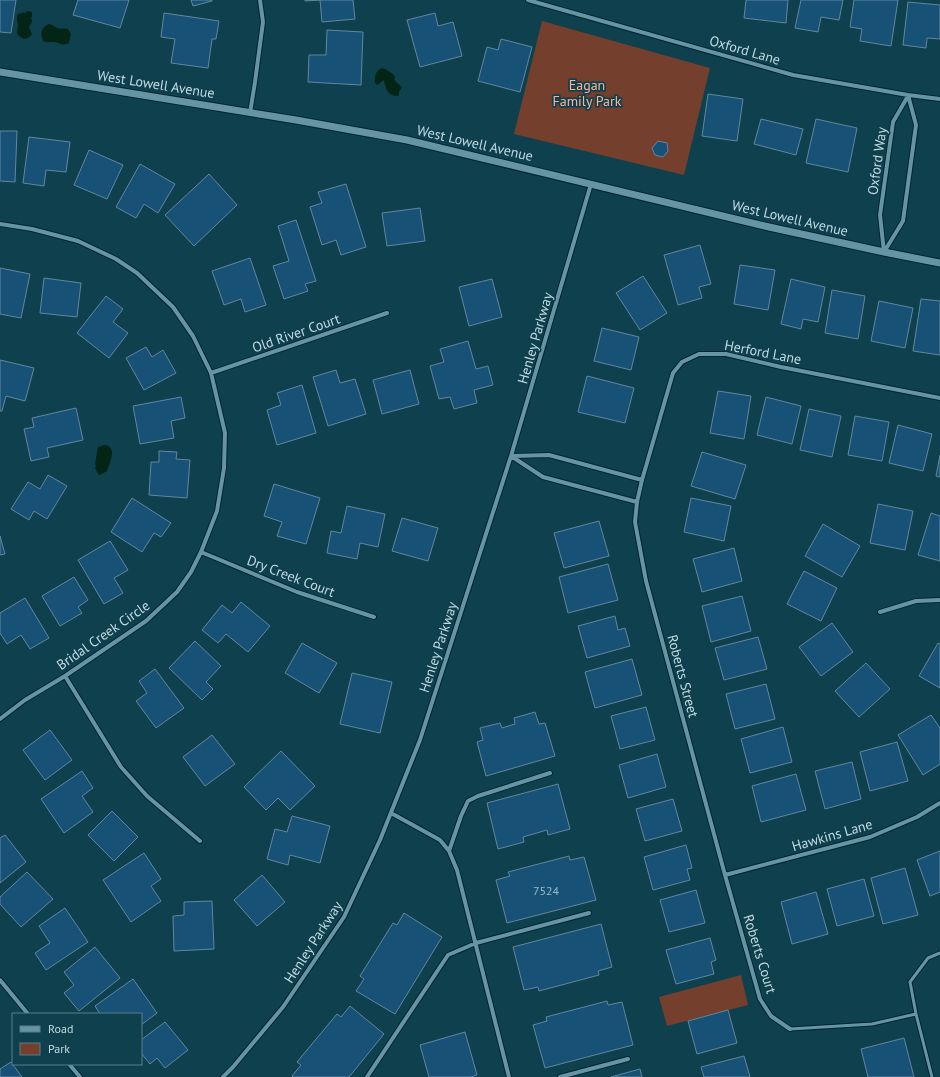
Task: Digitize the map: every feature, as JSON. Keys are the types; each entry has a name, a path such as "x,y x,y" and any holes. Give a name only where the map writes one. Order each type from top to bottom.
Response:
{"street":[{"path":"250,113 256,82 262,22 260,0"},
{"name":"Oxford Lane","path":"528,0 793,75 908,95 940,99"},
{"path":"548,6 550,0"},
{"name":"West Lowell Avenue","path":"0,72 407,140 769,227 940,263"},
{"path":"884,252 903,221 916,125 908,95"},
{"name":"Oxford Way","path":"884,252 880,215 893,122 908,95"},
{"name":"Henley Parkway","path":"223,1077 284,1007 344,917 380,840 420,740 512,456 591,184"},
{"name":"Bridal Creek Circle","path":"0,224 32,229 78,241 116,259 137,273 173,308 193,336 211,373 225,433 224,468 217,511 201,552 191,572 176,592 146,621 65,676 26,700 0,719"},
{"name":"Old River Court","path":"211,373 387,313"},
{"name":"Herford Lane","path":"642,480 673,373 682,362 699,354 726,354 781,367 940,398"},
{"path":"512,456 549,454 642,480"},
{"path":"512,456 543,477 637,502"},
{"name":"Roberts Street","path":"642,480 637,502 635,522 646,581 725,875"},
{"name":"Dry Creek Court","path":"201,552 298,592 374,617"},
{"path":"880,612 916,601 940,600"},
{"path":"65,676 121,767 147,796 200,841"},
{"path":"449,851 461,816 468,801 478,796 550,773"},
{"name":"Hawkins Lane","path":"725,875 870,837 917,817 940,803"},
{"path":"390,813 440,840 449,851 457,870 508,1077"},
{"name":"Roberts Court","path":"725,875 760,999 771,1016 790,1029"},
{"path":"367,1077 448,955 476,944 589,913"},
{"path":"0,980 27,1013"},
{"path":"560,1077 628,1059"},
{"path":"70,1065 80,1077"}],"lane":[{"path":"932,1077 916,1014 910,982 928,958 940,953"},
{"path":"790,1029 872,1024 916,1014"}],"green space":[{"name":"Eagan Family Park","path":"542,21 710,68 684,175 514,134"},
{"path":"741,975 748,1005 667,1026 659,997"}],"shaded area":[{"path":"27,11 32,12 32,17 30,19 32,19 32,22 29,27 32,34 29,38 24,39 17,33 17,15 24,12 25,14"},
{"path":"49,24 57,28 68,29 71,34 69,43 62,44 43,41 42,31 44,27"},
{"path":"382,68 394,75 395,81 402,87 399,92 399,96 388,92 384,80 377,85 375,83 376,74 378,70"},
{"path":"104,445 111,448 112,455 107,471 100,475 95,468 95,464 98,447"}],"building":[{"path":"0,0 16,0 11,33 0,32"},
{"path":"78,0 129,0 120,28 73,15"},
{"path":"191,0 212,0 212,1 193,6"},
{"path":"320,0 353,0 355,19 322,22"},
{"path":"746,0 788,0 786,23 744,18"},
{"path":"801,0 843,0 839,20 821,17 818,32 795,28"},
{"path":"854,0 898,0 891,46 860,41 862,29 850,27"},
{"path":"908,2 940,5 940,39 927,38 926,48 903,45"},
{"path":"164,13 219,21 216,39 212,39 208,68 171,63 175,39 161,37"},
{"path":"435,13 438,26 453,22 462,56 420,67 407,20"},
{"path":"327,30 363,32 361,85 308,82 309,55 326,55"},
{"path":"501,39 532,47 520,92 478,81 487,47 498,50"},
{"path":"708,94 743,99 737,141 702,136"},
{"path":"761,119 803,129 796,155 754,144"},
{"path":"816,119 857,128 848,172 806,163"},
{"path":"0,131 17,131 15,182 0,181"},
{"path":"29,137 70,142 66,172 46,170 44,186 23,183"},
{"path":"658,141 667,143 668,151 663,157 655,155 652,148"},
{"path":"89,150 123,165 107,199 74,185"},
{"path":"140,164 175,184 158,213 144,204 136,218 116,207"},
{"path":"209,174 237,205 194,246 165,215"},
{"path":"346,184 366,247 341,255 336,240 322,245 310,207 322,203 318,192"},
{"path":"420,208 425,241 387,246 382,213"},
{"path":"296,220 316,281 305,284 308,291 284,299 273,266 289,261 278,226"},
{"path":"700,245 711,284 699,287 702,298 678,305 664,255"},
{"path":"250,258 266,305 245,312 241,299 224,305 212,271"},
{"path":"740,265 775,270 768,310 734,304"},
{"path":"0,268 30,274 21,318 0,314"},
{"path":"643,276 667,313 640,330 616,293"},
{"path":"44,278 81,283 77,317 40,313"},
{"path":"492,279 502,317 469,326 459,287"},
{"path":"791,279 825,287 818,322 803,319 801,329 781,324"},
{"path":"832,290 865,296 858,339 825,333"},
{"path":"106,296 123,309 113,322 128,333 109,358 77,333"},
{"path":"921,299 940,301 940,355 913,351"},
{"path":"879,301 913,308 905,348 871,341"},
{"path":"602,328 639,337 631,370 594,361"},
{"path":"468,341 476,369 488,366 493,385 474,390 477,403 454,409 450,397 439,399 430,366 444,362 440,349"},
{"path":"146,347 152,357 163,350 176,373 144,390 126,358"},
{"path":"0,360 34,368 25,401 6,396 2,411 0,411"},
{"path":"336,370 340,383 355,379 366,414 328,426 313,377"},
{"path":"410,370 419,404 382,414 373,380"},
{"path":"587,376 634,388 625,423 578,412"},
{"path":"302,385 316,433 277,445 267,410 281,405 277,393"},
{"path":"718,391 751,396 744,439 710,433"},
{"path":"181,397 185,418 171,421 174,438 140,444 133,406"},
{"path":"766,397 801,406 792,444 757,435"},
{"path":"76,408 83,440 47,448 49,457 31,461 24,429 34,427 32,418"},
{"path":"809,409 841,416 832,457 800,450"},
{"path":"855,416 889,422 882,461 848,455"},
{"path":"898,425 932,434 923,471 889,463"},
{"path":"159,451 177,452 176,459 190,460 187,498 149,495 151,462 159,462"},
{"path":"702,452 746,465 735,499 691,486"},
{"path":"940,455 940,477 936,476"},
{"path":"48,475 67,486 47,519 34,511 29,520 11,509 28,482 40,489"},
{"path":"274,484 320,498 306,544 277,536 282,522 264,516"},
{"path":"132,498 171,523 161,537 154,533 142,552 111,532"},
{"path":"691,498 731,506 724,541 684,532"},
{"path":"878,504 913,511 905,550 870,543"},
{"path":"347,506 385,514 378,547 360,543 357,559 327,553 331,531 341,533"},
{"path":"931,513 940,516 940,561 918,555"},
{"path":"402,518 438,528 428,561 392,551"},
{"path":"599,521 609,556 564,568 554,533"},
{"path":"823,524 860,546 842,577 805,556"},
{"path":"0,536 5,554 0,555"},
{"path":"110,541 128,570 114,578 123,593 104,604 78,560"},
{"path":"734,548 742,581 702,592 693,559"},
{"path":"608,564 618,600 568,613 559,577"},
{"path":"804,571 837,588 821,621 787,604"},
{"path":"74,577 88,600 78,607 82,613 60,626 42,596"},
{"path":"742,596 751,631 711,642 702,606"},
{"path":"25,598 49,638 30,649 21,635 7,644 0,633 0,613"},
{"path":"241,602 270,626 248,652 226,634 218,643 202,630 222,605 232,613"},
{"path":"615,616 618,630 625,628 630,646 587,658 578,626"},
{"path":"832,623 853,652 821,676 799,647"},
{"path":"758,637 767,669 724,680 715,648"},
{"path":"195,641 221,666 206,682 213,689 202,700 169,668"},
{"path":"302,643 337,663 319,693 285,673"},
{"path":"938,643 940,644 940,688 919,676"},
{"path":"632,659 642,695 595,708 585,672"},
{"path":"866,663 890,689 859,717 835,691"},
{"path":"155,669 184,708 156,728 136,701 147,693 139,681"},
{"path":"352,673 392,682 380,733 340,724"},
{"path":"766,684 775,719 735,729 726,694"},
{"path":"646,707 655,740 620,749 611,716"},
{"path":"535,712 539,724 545,723 555,756 486,776 477,742 483,740 480,728 500,723 502,728 515,724 514,718"},
{"path":"931,715 940,728 940,764 923,775 898,735"},
{"path":"783,727 792,762 750,773 741,739"},
{"path":"50,730 72,760 45,780 23,750"},
{"path":"212,735 235,764 205,786 183,757"},
{"path":"897,742 908,781 870,791 860,752"},
{"path":"281,751 315,786 290,810 278,798 266,810 244,787"},
{"path":"657,754 666,787 628,798 619,765"},
{"path":"852,762 861,799 825,809 815,771"},
{"path":"82,771 93,788 82,796 93,812 64,833 41,799"},
{"path":"796,774 806,810 761,822 752,786"},
{"path":"558,784 570,829 548,835 547,830 523,837 524,842 498,849 487,803"},
{"path":"673,799 682,831 645,841 636,809"},
{"path":"112,811 138,837 114,861 88,835"},
{"path":"292,816 330,826 320,863 290,855 288,865 267,859 275,829 287,832"},
{"path":"5,835 26,862 0,883 0,838"},
{"path":"686,845 692,868 687,869 690,880 653,890 644,857"},
{"path":"940,851 940,892 930,896 917,860"},
{"path":"144,853 161,879 151,886 161,901 131,922 103,880"},
{"path":"569,856 570,860 584,857 596,900 507,923 496,880 510,876 508,872"},
{"path":"905,868 918,915 883,924 871,878"},
{"path":"27,872 53,899 21,927 0,904 0,897"},
{"path":"262,875 285,902 257,926 234,900"},
{"path":"864,879 874,916 837,926 827,889"},
{"path":"696,890 705,923 669,932 660,900"},
{"path":"816,892 828,934 792,944 781,902"},
{"path":"212,901 214,949 174,951 173,916 184,915 184,902"},
{"path":"65,908 88,942 46,970 35,953 50,943 39,926"},
{"path":"404,913 442,937 395,1014 356,991 364,979 360,976 393,923 397,925"},
{"path":"601,924 612,967 598,971 599,975 539,991 538,987 524,990 513,947"},
{"path":"710,938 716,960 711,962 714,974 676,984 666,950"},
{"path":"95,947 120,978 79,1011 64,993 74,985 64,972"},
{"path":"133,979 157,1013 142,1024 142,1013 99,1013 95,1006"},
{"path":"607,1001 608,1005 622,1002 633,1045 545,1068 533,1025 547,1021 546,1017"},
{"path":"350,1006 384,1034 349,1077 293,1077 292,1076 301,1065 297,1062 337,1014 341,1017"},
{"path":"728,1010 737,1043 697,1054 688,1021"},
{"path":"165,1022 188,1050 165,1068 157,1058 150,1064 142,1054 142,1039"},
{"path":"465,1032 477,1075 471,1077 429,1077 420,1045"},
{"path":"904,1038 914,1077 868,1077 861,1049"},
{"path":"744,1056 750,1077 704,1077 701,1067"},
{"path":"11,1062 22,1077 0,1077 0,1069"},
{"path":"640,1069 642,1077 611,1077"}]}
